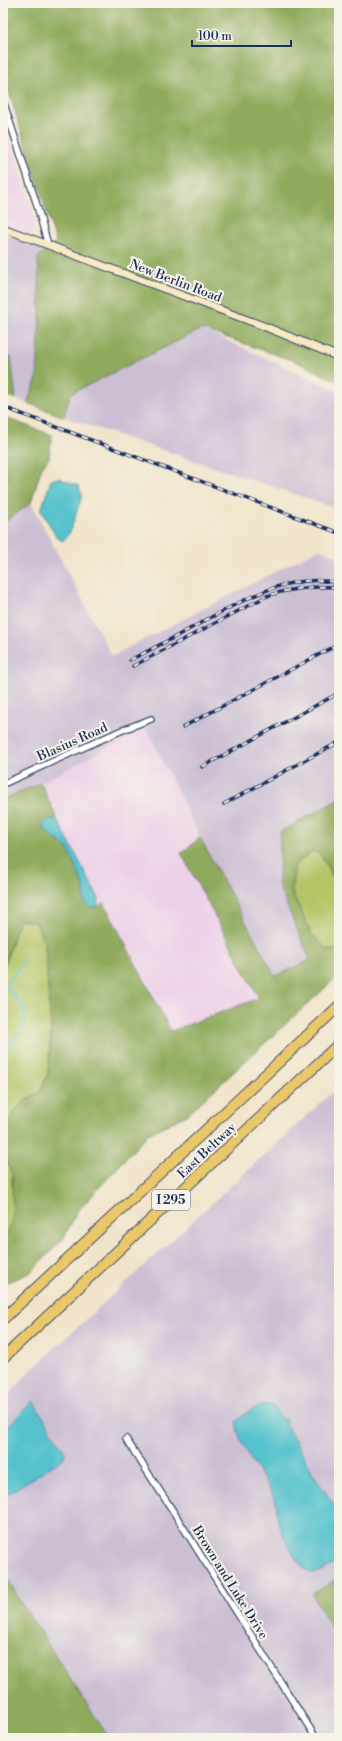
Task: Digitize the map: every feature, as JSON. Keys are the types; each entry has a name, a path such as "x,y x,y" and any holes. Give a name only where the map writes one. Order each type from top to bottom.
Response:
{"highway":[{"name":"East Beltway","path":"3,1319 339,1006"},
{"name":"East Beltway","path":"3,1358 339,1044"}],"street":[{"path":"3,101 38,208 48,245"},
{"name":"New Berlin Road","path":"3,228 339,356"},
{"name":"Blasius Road","path":"3,784 120,731 151,719"},
{"name":"Brown and Luke Drive","path":"126,1439 316,1738"}],"shaded area":[{"path":"3,115 36,222 33,231 27,234 3,225"},
{"path":"3,233 47,249 38,257 40,313 37,378 27,403 16,399 11,358 3,356"},
{"path":"202,329 339,392 339,509 64,417 70,394"},
{"path":"31,503 112,656 319,549 339,557 339,799 280,832 279,887 310,960 274,976 200,838 146,727 41,783 3,799 3,523"},
{"path":"146,726 200,838 181,853 259,998 171,1031 104,903 97,907 98,899 58,821 41,783"},
{"path":"339,1086 339,1578 312,1594 339,1640 339,1738 109,1738 20,1601 3,1570 3,1402 28,1373"}],"green space":[{"path":"3,3 339,3 339,382 297,362 202,329 70,394 64,417 27,403 37,378 40,313 38,257 56,242 3,73"},
{"path":"3,356 11,357 16,399 3,395"},
{"path":"3,417 52,435 49,458 42,467 31,503 3,523"},
{"path":"41,783 58,821 53,819 43,828 68,849 84,886 84,899 91,908 97,907 104,903 171,1031 259,998 181,853 200,838 275,976 310,960 279,887 280,832 339,799 339,889 321,855 312,851 295,865 291,890 311,933 327,950 339,950 339,975 187,1115 148,1134 77,1212 64,1238 30,1273 3,1284 3,1235 6,1233 13,1220 12,1174 5,1159 10,1118 23,1102 40,1092 48,1074 51,1031 45,945 36,922 19,920 3,970 3,799"},
{"path":"312,851 321,855 339,889 339,950 327,950 311,933 291,890 295,865"},
{"path":"19,920 36,922 45,945 51,1031 48,1074 40,1092 23,1102 5,1159 12,1174 13,1220 6,1233 3,1235 3,970"},
{"path":"3,1570 20,1601 109,1738 3,1738"},
{"path":"339,1578 339,1640 312,1594"}],"water":[{"path":"58,478 79,486 82,496 70,532 63,541 57,538 41,510 51,480"},
{"path":"53,819 58,821 99,899 97,907 91,908 87,906 84,899 84,886 68,849 43,828 43,823 46,820"},
{"path":"33,1401 65,1452 64,1458 3,1497 3,1431"},
{"path":"267,1404 274,1407 281,1419 285,1419 286,1425 317,1480 339,1510 339,1559 319,1572 312,1573 307,1571 296,1559 286,1542 277,1518 275,1500 247,1453 239,1434 236,1423 250,1411"}],"waterway":[{"path":"3,1055 25,1025 23,1007 6,986 24,960"}],"railway":[{"path":"3,407 339,533"},
{"path":"130,660 238,603 270,589 303,581 339,583"},
{"path":"133,666 267,596 302,588 339,587"},
{"path":"183,727 339,644"},
{"path":"202,767 339,693"},
{"path":"224,804 339,742"}]}
